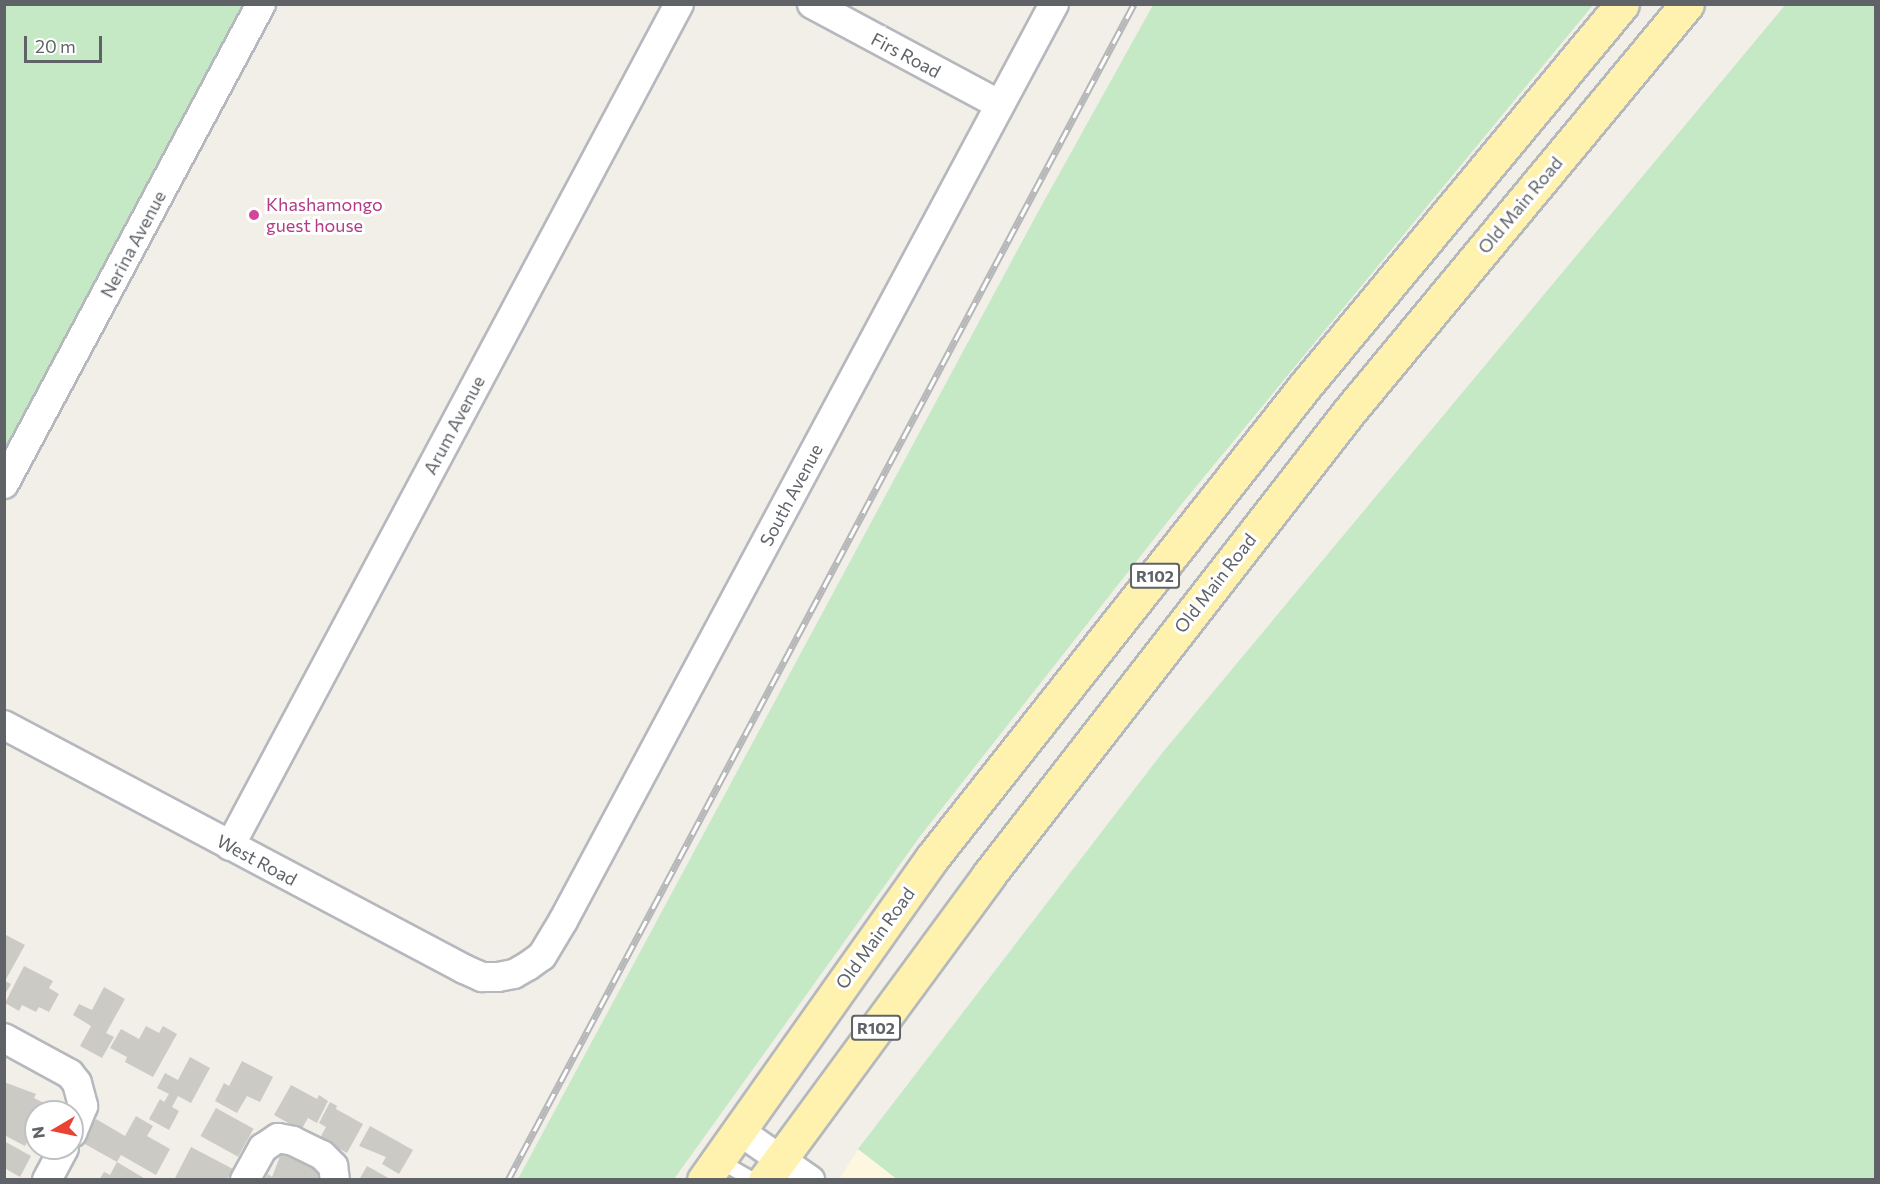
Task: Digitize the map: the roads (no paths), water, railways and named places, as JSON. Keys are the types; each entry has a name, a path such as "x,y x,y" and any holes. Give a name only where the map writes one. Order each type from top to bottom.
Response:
{"main road":[{"name":"Old Main Road","path":"710,1170 932,858 1305,386 1622,4"},
{"name":"Old Main Road","path":"772,1169 988,876 1348,413 1687,4"}],"street":[{"name":"Nerina Avenue","path":"4,484 261,4"},
{"name":"Arum Avenue","path":"230,846 679,4"},
{"name":"Firs Road","path":"812,4 1000,105"},
{"name":"South Avenue","path":"514,974 542,956 562,921 1054,4"},
{"name":"West Road","path":"4,725 464,969 482,977 514,974"},
{"path":"4,1038 70,1074 77,1083 81,1100"},
{"path":"738,1130 772,1169 810,1179"},
{"path":"245,1179 263,1148 278,1138 293,1141 322,1155 333,1166 335,1179"},
{"path":"47,1179 57,1160"}],"lane":[{"path":"710,1170 753,1179"}],"railway":[{"path":"508,1180 1134,4"}],"place":[{"name":"Khashamongo guest house","path":"254,215"}]}
